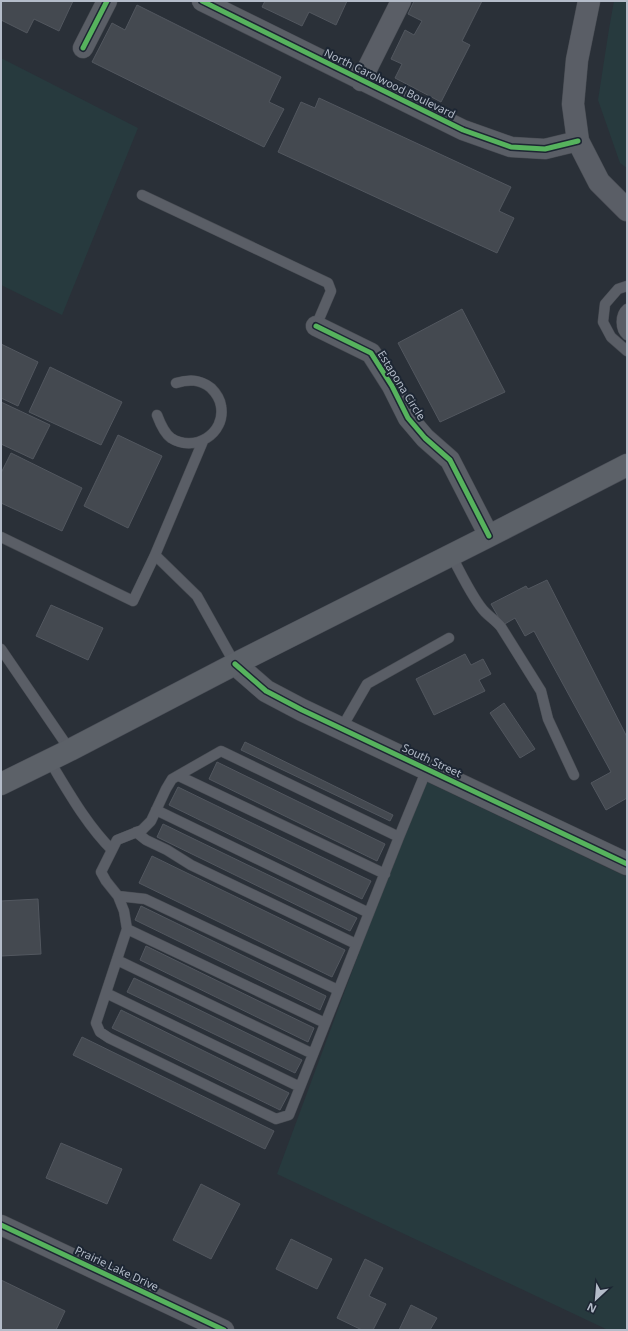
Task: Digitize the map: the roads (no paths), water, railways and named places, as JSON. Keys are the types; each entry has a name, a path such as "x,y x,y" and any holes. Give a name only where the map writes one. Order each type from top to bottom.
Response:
{"main road":[{"path":"1,784 627,465"}],"street":[{"path":"83,48 107,1"},
{"name":"North Carolwood Boulevard","path":"202,1 463,130 511,147 545,149 578,141"},
{"path":"362,81 400,1"},
{"path":"589,1 577,60 573,104 578,141 599,182 627,210"},
{"name":"Estapona Circle","path":"316,326 371,353 392,386 408,418 425,438 450,460 489,536"},
{"name":"South Street","path":"235,664 273,695 627,864"},
{"name":"Prairie Lake Drive","path":"1,1225 224,1330"}],"lane":[{"path":"142,195 328,283 331,291 316,326"},
{"path":"627,286 618,289 605,304 603,322 611,337 627,351"},
{"path":"627,309 624,312 621,321 624,333 627,335"},
{"path":"157,415 164,430 171,438 181,442 192,444 203,441 214,432 221,420 222,411 220,400 214,391 206,384 196,380 184,380 176,383"},
{"path":"1,537 133,600 155,555 203,441"},
{"path":"155,555 197,596 235,664"},
{"path":"451,555 478,603 501,627 541,690 548,719 574,775"},
{"path":"341,728 367,684 449,638"},
{"path":"1,649 70,750"},
{"path":"399,837 221,751 172,780 166,789 151,821 142,830 117,840 101,872 118,896 124,911 127,929 96,1023 100,1032 109,1038 276,1119 289,1115 385,874 414,799 428,769"},
{"path":"49,760 82,814 102,840 112,850"},
{"path":"179,776 385,874"},
{"path":"156,810 369,913"},
{"path":"136,832 146,840 167,850 191,865 356,944"},
{"path":"118,896 145,899 338,990"},
{"path":"127,929 325,1023"},
{"path":"117,960 313,1054"},
{"path":"106,992 300,1087"}]}
